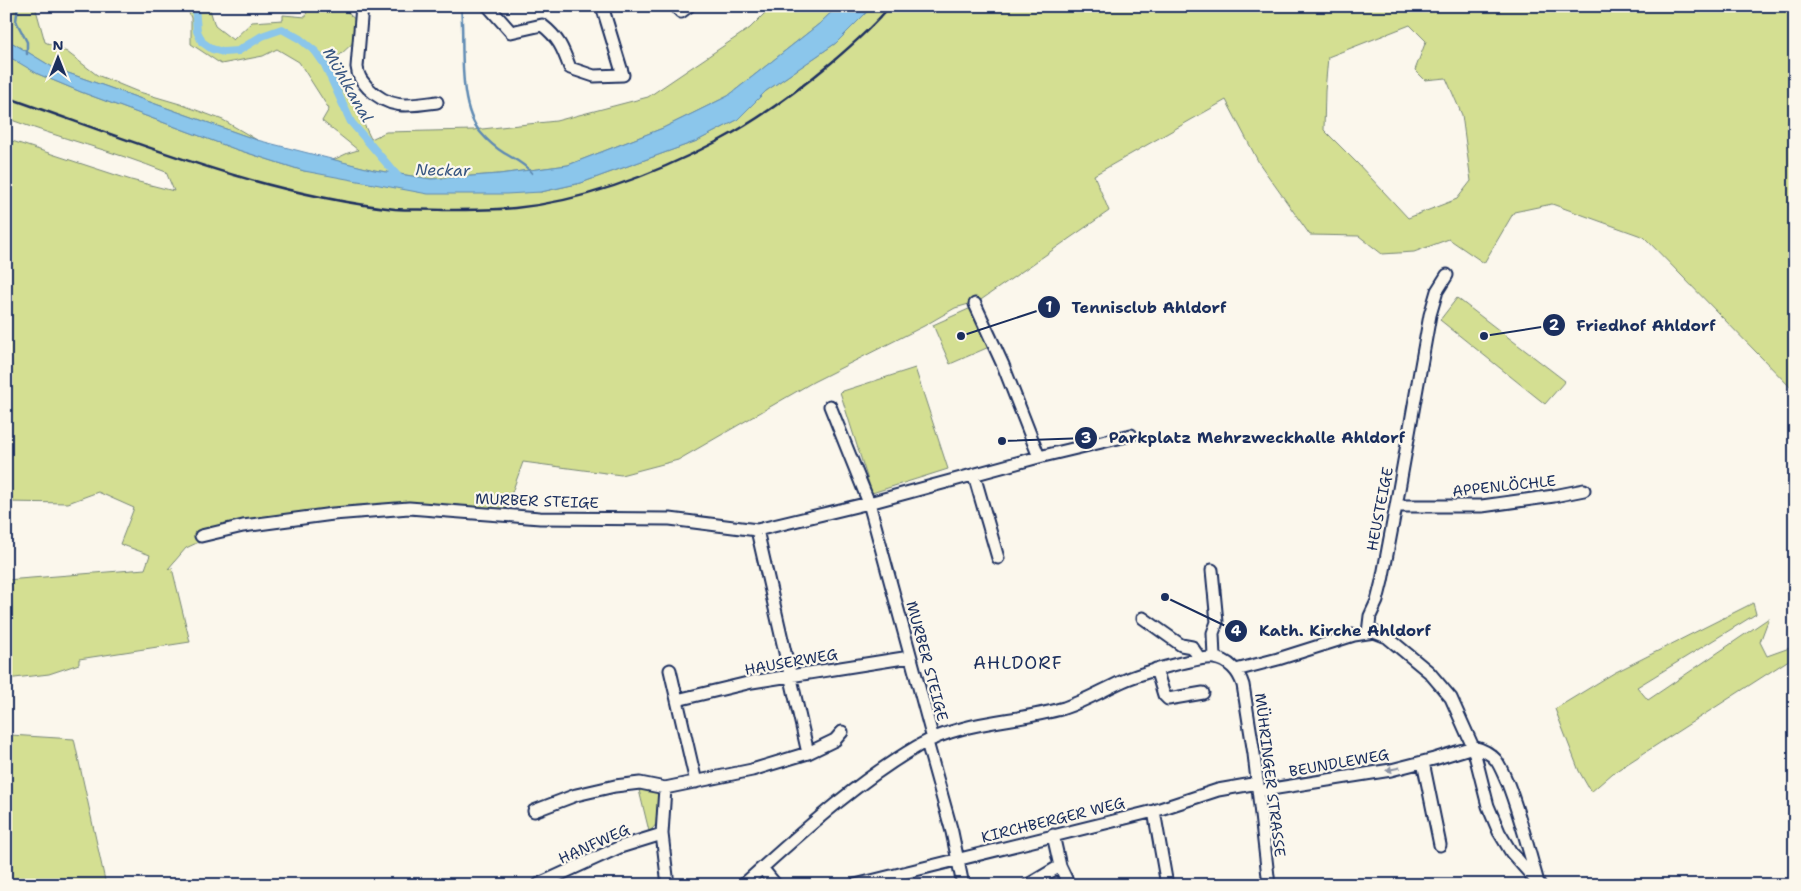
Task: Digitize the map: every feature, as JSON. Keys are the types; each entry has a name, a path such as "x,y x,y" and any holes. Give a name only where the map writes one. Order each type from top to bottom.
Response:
{"street":[{"path":"362,6 357,67 361,81 380,98 397,105 408,106 437,102"},
{"path":"488,6 511,32 542,25 554,34 565,53 570,68 594,76 623,75 602,6"},
{"path":"675,6 682,12 688,6"},
{"name":"HEUSTEIGE","path":"1368,633 1370,616 1377,601 1382,581 1430,315 1437,291 1447,275"},
{"path":"975,304 1003,365 1040,457"},
{"name":"MURBER STEIGE","path":"830,406 869,503 910,657 963,885"},
{"path":"869,503 1040,457 1132,435"},
{"path":"974,475 998,558"},
{"name":"APPENLÖCHLE","path":"1396,506 1482,506 1584,490"},
{"name":"MURBER STEIGE","path":"201,536 243,526 355,511 409,508 540,518 670,519 757,530 869,503"},
{"path":"757,530 808,753"},
{"path":"1212,570 1217,622 1214,633 1214,658"},
{"path":"1143,618 1181,645 1192,647 1200,659"},
{"path":"743,885 854,789 887,765 930,740 972,725 1064,708 1124,680 1156,669 1200,659 1214,658 1229,664 1236,670 1337,640 1368,633 1381,634 1387,637 1438,680 1456,708 1473,747 1488,806 1498,832 1511,852 1539,884"},
{"name":"HAUSERWEG","path":"677,700 752,682 910,657"},
{"path":"1156,669 1164,695 1168,700 1203,693"},
{"path":"670,670 696,782"},
{"name":"MÜHRINGER STRASSE","path":"1236,670 1242,680 1245,691 1269,885"},
{"path":"534,811 576,795 614,786 640,783 665,788 745,772 808,753 835,740 842,732"},
{"path":"1473,747 1490,754 1497,761 1517,807 1539,884"},
{"name":"BEUNDLEWEG","path":"1258,787 1391,770 1473,747"},
{"path":"1423,762 1440,845"},
{"name":"KIRCHBERGER WEG","path":"855,885 1154,810 1218,790 1258,787"},
{"path":"665,788 662,834 668,885"},
{"path":"1154,810 1167,885"},
{"name":"HANFWEG","path":"539,884 620,847 662,834"},
{"path":"1053,835 1060,866 1069,885"},
{"path":"1028,885 1060,866"},
{"path":"762,868 776,885"}],"green space":[{"path":"6,6 35,6 45,42 67,52 97,75 136,91 180,104 223,120 257,140 54,68 6,39"},
{"path":"186,6 209,6 215,26 233,40 252,22 283,20 283,15 306,17 307,8 312,8 313,6 344,6 357,21 356,40 339,56 332,57 371,139 386,132 473,130 556,121 648,97 750,28 772,6 838,6 819,24 728,96 663,128 568,165 499,174 431,179 374,170 333,160 358,150 322,121 329,109 299,62 277,49 263,56 221,64 191,44 191,18"},
{"path":"873,6 1795,6 1795,392 1644,237 1552,204 1514,212 1484,263 1449,239 1414,252 1382,254 1359,236 1310,235 1259,163 1226,100 1094,175 1109,211 975,304 955,308 924,326 813,382 678,460 621,475 523,462 506,509 389,506 242,522 186,548 168,569 172,568 190,642 79,659 79,664 49,674 6,679 6,580 145,569 150,555 120,544 134,508 98,492 68,503 6,502 6,139 131,180 174,191 166,172 6,118 6,54 38,74 81,92 235,149 304,171 541,192 581,183 697,141 737,120 766,91 836,43","holes":["1410,25 1426,41 1415,70 1425,80 1446,78 1462,115 1471,181 1457,199 1408,218 1324,130 1328,57"]},
{"path":"1457,298 1565,381 1545,404 1440,320"},
{"path":"971,308 989,347 950,364 933,325"},
{"path":"915,368 948,469 872,493 840,392"},
{"path":"1753,603 1756,614 1637,687 1648,700 1769,618 1760,642 1767,656 1795,646 1795,656 1613,773 1591,792 1579,771 1555,709 1614,673"},
{"path":"6,730 10,735 74,739 106,885 6,885"},
{"path":"638,786 657,791 659,796 660,813 656,824 649,831"}],"water":[{"path":"838,6 873,6 836,43 766,91 737,120 697,141 581,183 541,192 428,194 304,171 235,149 81,92 38,74 6,55 6,39 54,68 257,140 374,170 431,179 499,174 568,165 663,128 728,96 819,24"}],"waterway":[{"path":"18,6 16,21 27,42 27,54"},
{"name":"Mühlkanal","path":"195,6 197,31 202,42 212,49 223,52 238,51 262,36 282,29 300,39 316,52 325,65 351,122 401,180"},
{"path":"461,6 463,72 468,106 473,121 492,144 532,173"}],"railway":[{"path":"6,97 149,148 246,179 345,202 395,209 470,210 515,208 568,199 595,192 647,174 697,152 735,132 804,85 854,43 890,6"}],"place":[{"name":"Tennisclub Ahldorf","path":"961,336"},
{"name":"Friedhof Ahldorf","path":"1484,336"},
{"name":"Parkplatz Mehrzweckhalle Ahldorf","path":"1002,441"},
{"name":"Kath. Kirche Ahldorf","path":"1165,597"}],"district":[{"name":"AHLDORF","path":"1018,663"}],"water label":[{"name":"Neckar","path":"443,170"}]}
